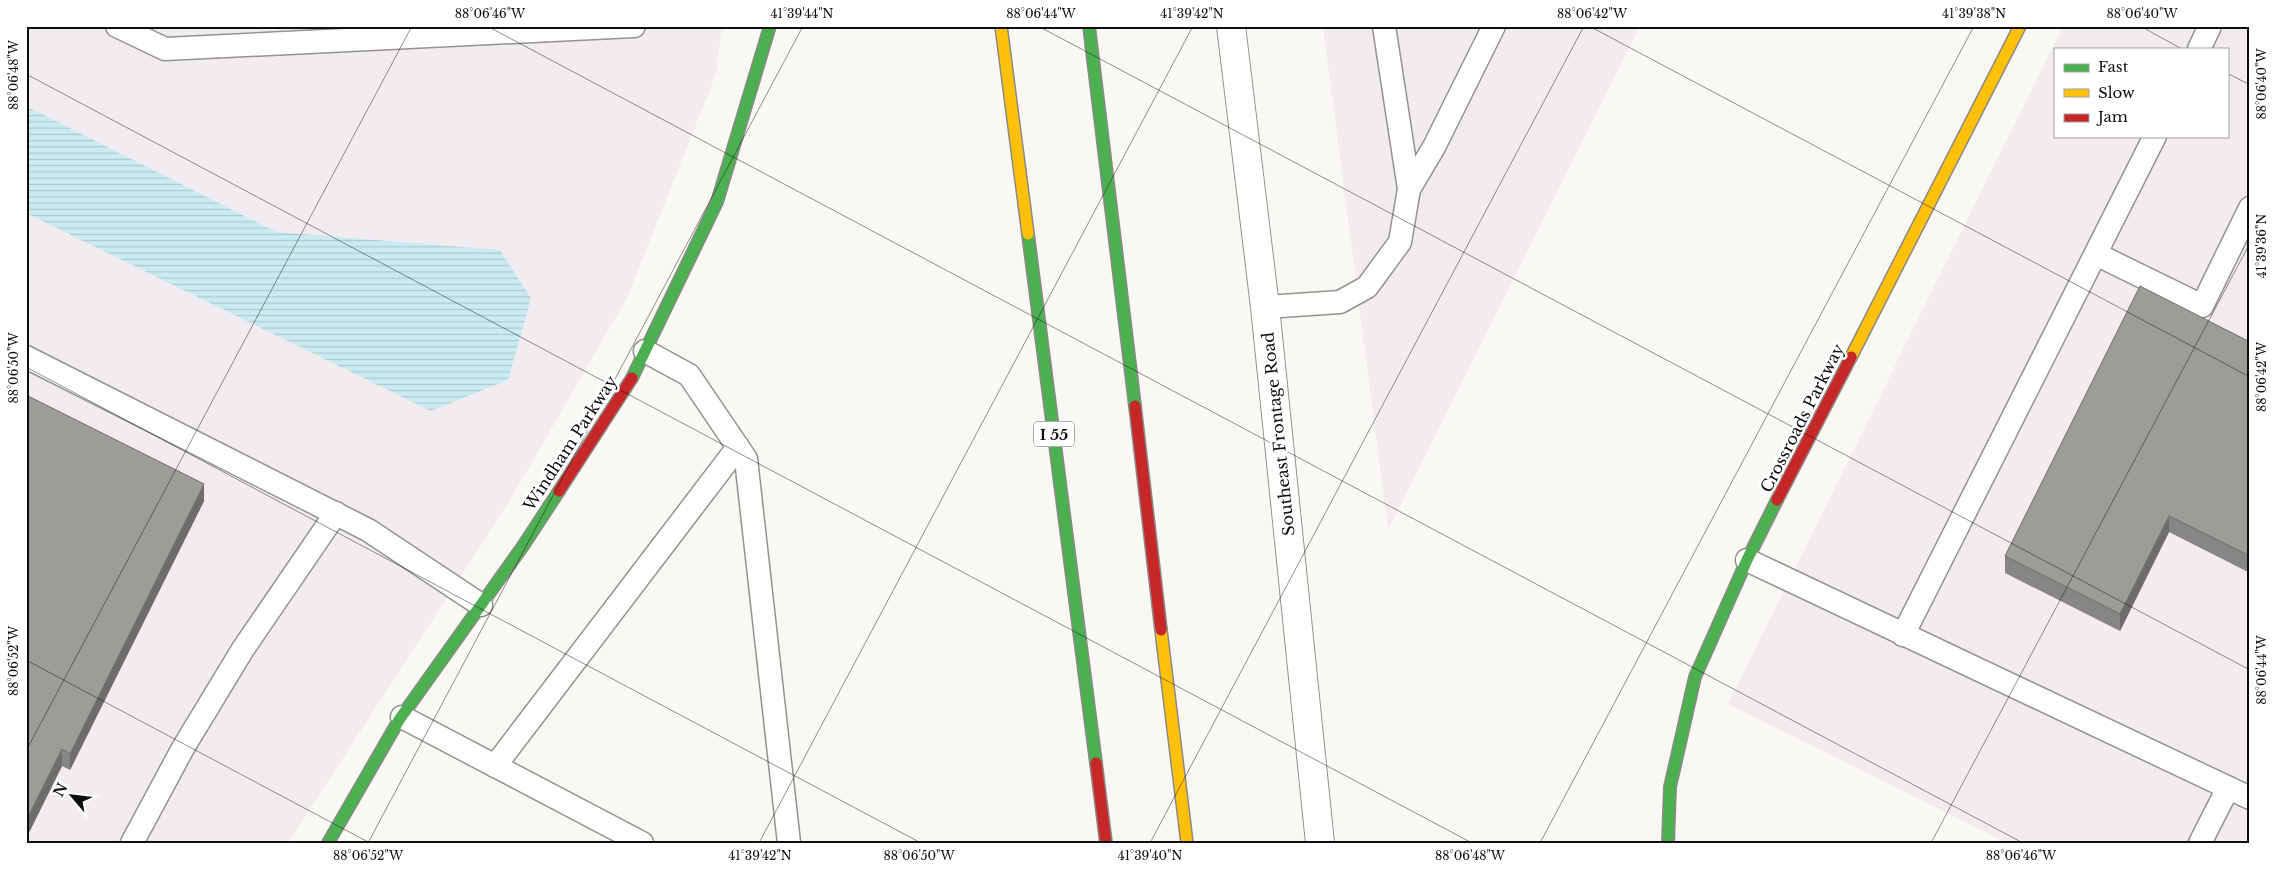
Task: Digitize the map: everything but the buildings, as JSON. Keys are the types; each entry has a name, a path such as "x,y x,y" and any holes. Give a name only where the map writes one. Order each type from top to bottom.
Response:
{"main road":[{"name":"Windham Parkway","path":"328,843 402,716 523,546 630,382 717,202 770,26"},
{"name":"I 55","path":"1001,26 1106,843"},
{"path":"1089,26 1187,843"},
{"name":"Crossroads Parkway","path":"1668,843 1670,787 1695,677 1747,560 2020,26"}],"street":[{"name":"Southeast Frontage Road","path":"1231,26 1265,307 1320,843"}],"lane":[{"path":"117,26 165,49 634,26"},
{"path":"275,26 302,42"},
{"path":"1265,307 1340,302 1367,287 1400,242 1409,189 1384,26"},
{"path":"1409,189 1434,147 1494,26"},
{"path":"2199,48 2210,26"},
{"path":"1903,635 2154,138"},
{"path":"2096,254 2202,306 2250,208"},
{"path":"645,351 689,375 746,459 789,843"},
{"path":"26,357 368,530 481,605"},
{"path":"495,766 738,447"},
{"path":"132,843 183,748 243,649 336,513"},
{"path":"1747,560 2250,798"},
{"path":"402,716 642,843"},
{"path":"2200,843 2228,788"}],"shaded area":[{"path":"26,26 722,26 716,74 627,298 509,502 288,843 26,843"},
{"path":"1323,26 1640,26 1388,530"},
{"path":"2063,26 2250,26 2250,843 2007,843 1728,704"}],"water":[{"path":"26,106 276,232 500,250 531,298 508,380 431,411 26,213"}],"traffic: fast":[{"path":"632,378 717,202 770,26"},
{"path":"1089,26 1135,406"},
{"path":"1028,234 1096,763"},
{"path":"328,843 399,720 523,546 559,491"},
{"path":"1668,843 1670,787 1695,677 1747,560 1777,500"}],"traffic: slow":[{"path":"1001,26 1028,234"},
{"path":"1851,357 2020,26"},
{"path":"1161,630 1187,843"}],"traffic: jam":[{"path":"1777,500 1851,357"},
{"path":"559,491 632,378"},
{"path":"1135,406 1161,630"},
{"path":"1096,763 1106,843"}]}
